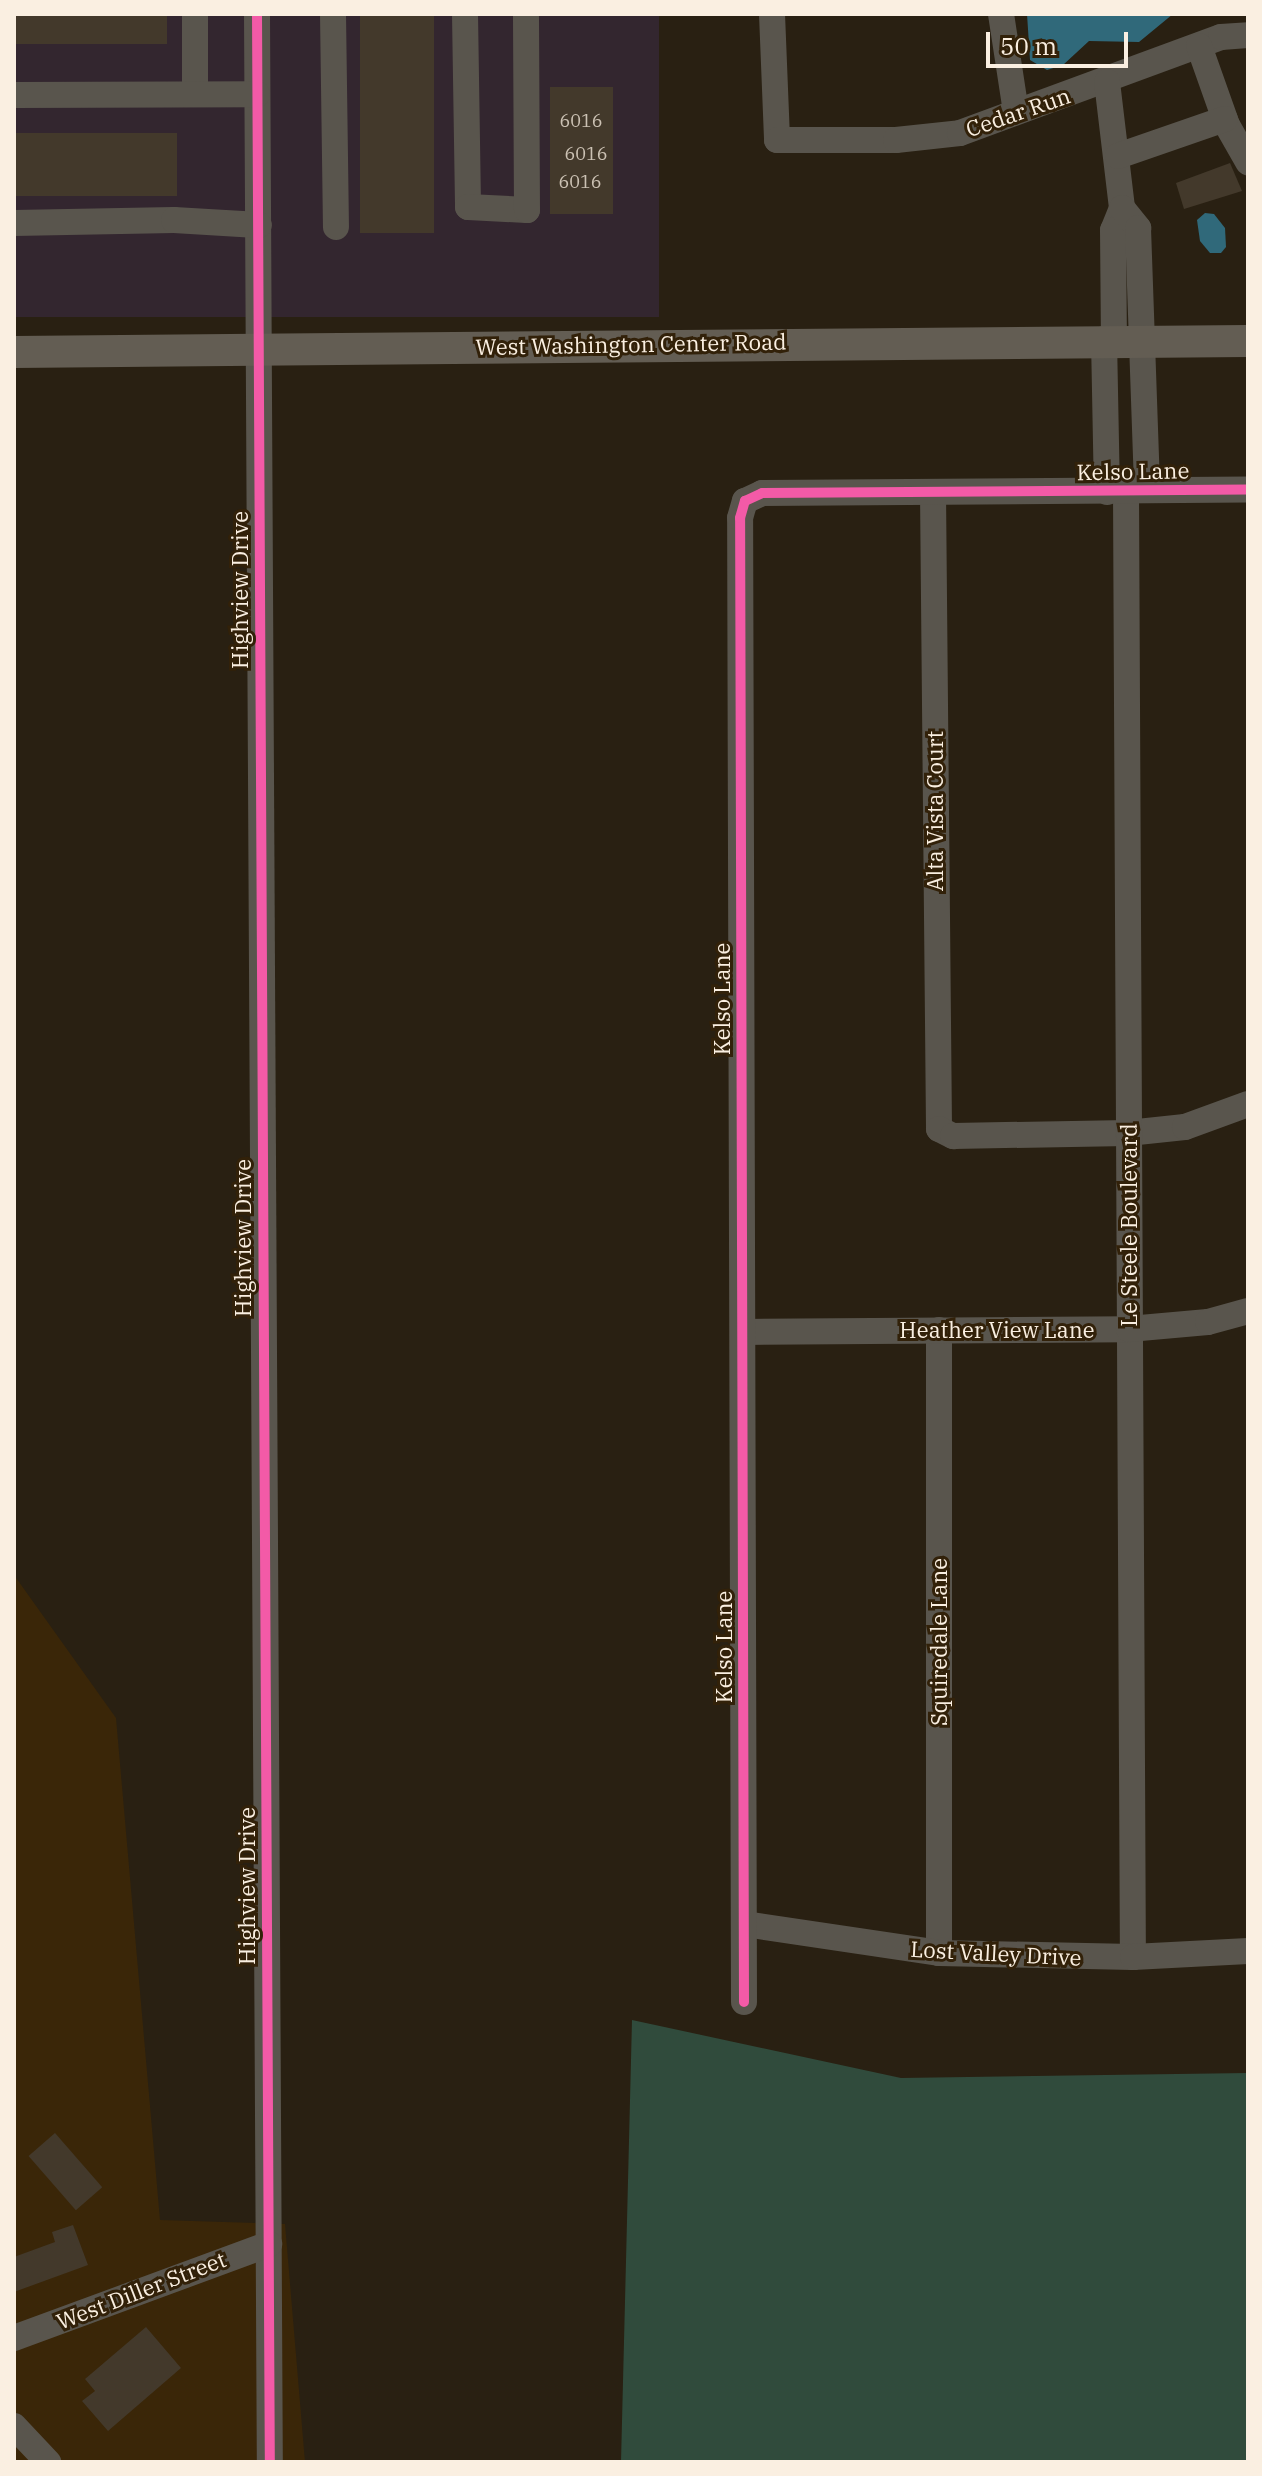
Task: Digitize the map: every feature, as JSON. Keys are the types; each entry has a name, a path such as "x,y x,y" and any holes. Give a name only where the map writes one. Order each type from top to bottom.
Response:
{"main road":[{"name":"West Washington Center Road","path":"14,352 1121,339 1248,341"}],"street":[{"path":"195,14 195,94"},
{"name":"Highview Drive","path":"257,14 270,2462"},
{"path":"333,14 336,227"},
{"path":"465,14 468,207 527,210 526,14"},
{"name":"Cedar Run","path":"772,14 777,140 896,140 960,133 1107,82 1221,37 1248,35"},
{"path":"1001,14 1016,112"},
{"path":"1199,46 1225,119 1248,162"},
{"path":"1107,82 1122,208 1113,230 1121,339"},
{"path":"14,95 257,94"},
{"path":"1118,156 1225,119"},
{"path":"14,223 174,220 259,225"},
{"name":"Le Steele Boulevard","path":"1121,339 1127,491 1133,1957"},
{"name":"Le Steele Boulevard","path":"1121,339 1127,491"},
{"name":"Kelso Lane","path":"744,2002 740,518 745,501 762,493 1248,490"},
{"name":"Alta Vista Court","path":"933,492 939,1129 953,1136 1128,1133"},
{"path":"1128,1133 1185,1127 1248,1104"},
{"name":"Heather View Lane","path":"744,1332 1129,1329 1208,1322 1248,1311"},
{"name":"Squiredale Lane","path":"939,1330 939,1953"},
{"name":"Lost Valley Drive","path":"745,1924 939,1953 1133,1957 1248,1951"},
{"name":"West Diller Street","path":"14,2338 269,2244"},
{"path":"14,2426 42,2456"}],"shaded area":[{"path":"14,14 659,14 659,317 14,317"},
{"path":"14,1575 116,1718 160,2220 285,2224 305,2462 14,2462"}],"green space":[{"path":"632,2020 901,2078 1248,2073 1248,2462 621,2462"}],"water":[{"path":"1027,14 1173,14 1139,42 1089,41 1063,65 1047,70 1030,60"},
{"path":"1205,213 1214,214 1225,228 1226,247 1221,253 1210,253 1200,241 1197,220"}],"building":[{"path":"14,14 167,14 167,44 14,44"},
{"path":"360,14 434,14 434,233 360,233"},
{"path":"550,87 613,87 613,214 550,214"},
{"path":"14,133 177,133 177,196 14,196"},
{"path":"1230,163 1242,191 1184,209 1176,183"},
{"path":"55,2133 102,2187 76,2210 29,2156"},
{"path":"73,2225 88,2265 14,2292 14,2257 55,2242 52,2232"},
{"path":"146,2327 181,2368 108,2431 82,2401 95,2391 85,2379"}],"cycle path":[{"path":"257,14 270,2462"},
{"path":"744,2002 740,518 745,501 762,493 1248,490"}]}
